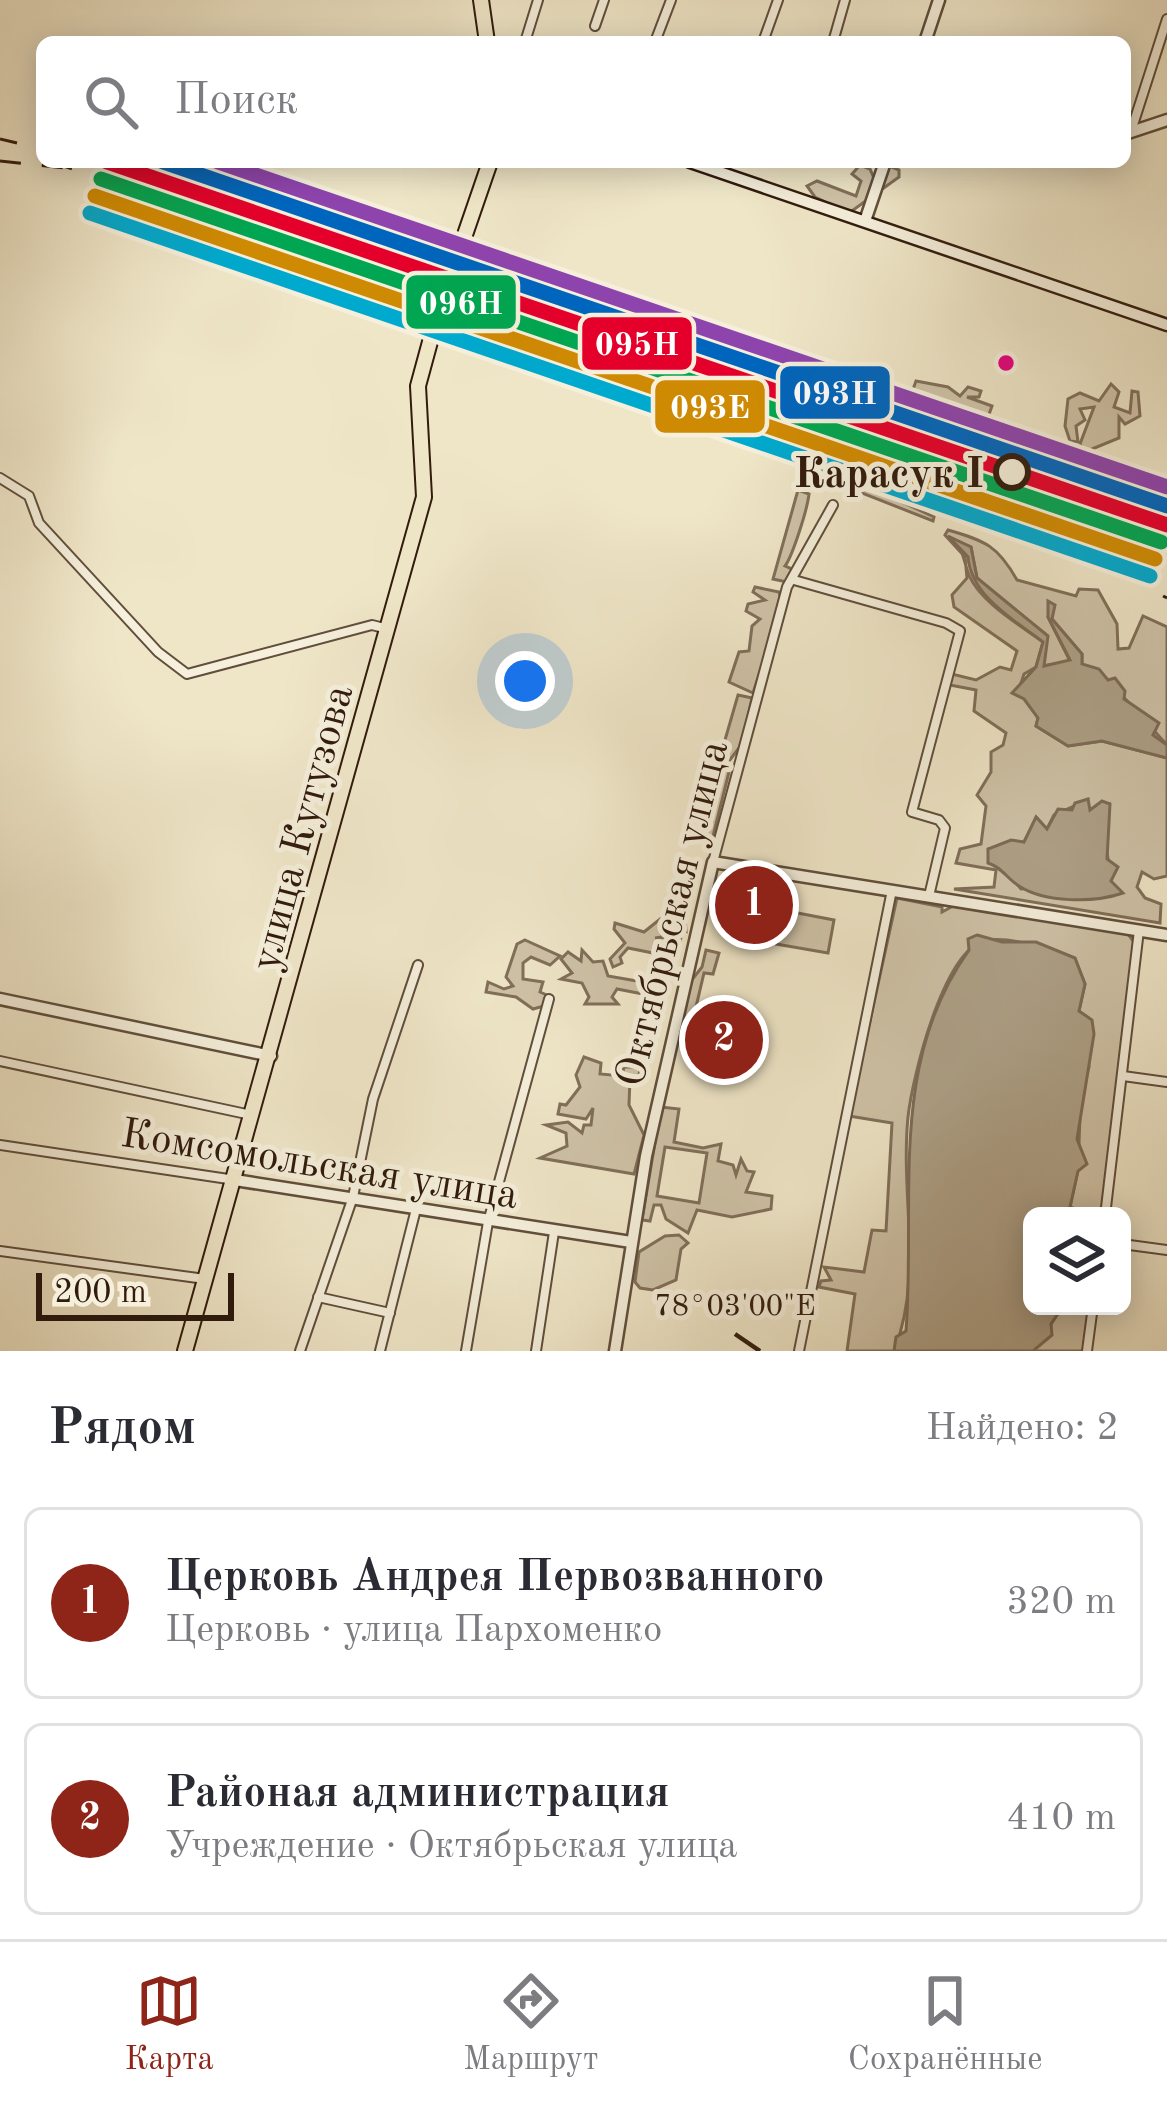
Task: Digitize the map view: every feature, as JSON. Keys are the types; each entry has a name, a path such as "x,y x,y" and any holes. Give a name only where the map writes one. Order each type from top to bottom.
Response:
{"main road":[{"path":"481,0 486,36"},
{"name":"улица Кутузова","path":"184,1351 272,1056 424,497 418,386 437,316 490,168"}],"street":[{"path":"527,36 538,0"},
{"path":"595,26 604,0"},
{"path":"657,36 670,0"},
{"path":"765,36 778,0"},
{"path":"835,36 845,0"},
{"path":"927,36 939,0"},
{"path":"1131,124 1167,19"},
{"path":"1131,129 1167,120"},
{"path":"709,168 1167,325"},
{"path":"865,221 883,168"},
{"path":"0,478 29,496 38,523 158,652 188,674 372,626 388,629"},
{"name":"Октябрьская улица","path":"616,1351 663,1071 713,862 787,587 833,506"},
{"path":"794,580 946,623 959,632 912,812 939,820 945,828 929,896"},
{"path":"713,862 1167,935"},
{"path":"799,1351 892,890"},
{"path":"1106,1207 1139,930"},
{"path":"300,1351 353,1197 373,1099 418,965"},
{"path":"0,999 272,1056"},
{"path":"466,1351 488,1222 549,999"},
{"path":"0,1061 254,1116"},
{"path":"1123,1076 1167,1082"},
{"name":"Комсомольская улица","path":"0,1144 631,1242"},
{"path":"380,1351 416,1209"},
{"path":"536,1351 554,1232"},
{"path":"1131,1245 1167,1250"},
{"path":"0,1251 206,1279"},
{"path":"319,1297 390,1313"},
{"path":"1087,1351 1092,1315"}],"shaded area":[{"path":"857,168 868,168 876,183 885,168 899,170 899,177 849,213 815,197 807,186 817,181 856,196 861,181 852,174"},
{"path":"916,381 948,387 960,396 968,387 981,391 979,397 967,397 992,406 981,437 905,412"},
{"path":"1111,384 1119,392 1114,407 1130,413 1132,391 1138,392 1140,416 1125,424 1119,417 1119,438 1092,449 1087,459 1080,444 1094,407 1080,409 1085,420 1076,426 1078,442 1070,441 1065,426 1068,399 1080,393 1099,401"},
{"path":"816,462 934,517 933,521 842,485 832,489 814,481 810,468"},
{"path":"798,490 809,494 785,566 792,569 787,582 773,579"},
{"path":"948,530 990,546 1017,580 1076,596 1079,589 1098,590 1117,624 1118,649 1129,648 1143,616 1167,627 1167,745 1108,680 1082,664 1082,654 1052,619 1052,611 1048,617 1070,661 1043,666 1047,636 977,578 971,547 954,540 962,554 945,535"},
{"path":"948,536 971,547 977,578 1048,636 1044,666 1070,660 1048,617 1048,601 1055,605 1052,619 1082,654 1082,664 1099,669 1108,680 1115,678 1125,691 1124,699 1159,723 1153,735 1167,745 1167,758 1102,741 1068,746 1036,726 1038,718 1024,699 1012,693 1036,667 1043,642 985,595 971,571 968,557"},
{"path":"966,566 982,594 1043,642 1036,667 1024,674 1020,686 1038,718 1036,726 1068,746 1102,741 1167,758 1167,876 1154,879 1142,872 1137,887 1145,898 1161,904 1160,923 954,889 994,887 996,870 956,863 960,849 981,844 986,806 977,795 991,772 991,752 1003,745 1006,733 974,711 976,690 950,685 952,674 976,680 1000,667 1011,670 1017,651 954,607 952,595 967,578","holes":["1088,800 1089,811 1109,804 1106,844 1111,881 1021,889 989,849 1024,842 1037,818 1047,829 1054,815"]},
{"path":"755,587 779,592 782,603 753,693 729,682 739,652 749,651 752,626 760,619 746,611 748,604 765,600 753,592"},
{"path":"738,695 752,698 742,744 726,765 729,772 711,844 698,835 709,820 695,807 712,785"},
{"path":"1088,799 1090,810 1102,801 1110,804 1107,859 1118,867 1111,881 1123,893 1084,900 1042,896 988,863 988,849 1011,840 1024,842 1036,817 1047,829 1058,809 1072,810 1075,803"},
{"path":"897,898 942,907 942,912 955,905 1128,934 1134,942 1102,1207 1070,1207 1078,1170 1081,1088 1089,1067 1079,1011 1085,984 1075,959 1022,943 988,940 972,947 958,964 923,1046 908,1117 910,1265 894,1351 847,1351 855,1294 819,1287 821,1281 831,1280 824,1267 864,1272 872,1230 886,1231 892,1123 849,1116"},
{"path":"782,910 834,920 828,953 776,944"},
{"path":"669,912 685,917 686,931 664,918 662,937 655,938 681,936 679,950 665,944 658,954 628,948 620,957 622,963 613,967 610,959 625,943 615,923 644,932"},
{"path":"977,935 1002,942 1036,942 1075,958 1085,984 1079,1011 1092,1020 1094,1034 1077,1139 1087,1164 1078,1171 1070,1207 1023,1207 1023,1315 1057,1315 1051,1324 1052,1335 1033,1351 894,1351 896,1337 906,1331 910,1134 916,1086 926,1039 943,994 969,950 968,939"},
{"path":"525,940 560,956 550,965 531,957 523,963 523,979 543,982 540,992 549,996 544,1006 533,1009 516,997 486,992 488,982 504,989 513,986 506,977 517,944"},
{"path":"582,950 593,962 603,961 608,976 648,983 643,994 617,989 612,997 618,1004 585,1004 589,997 582,983 561,979 572,973 561,959 568,952 581,961"},
{"path":"706,950 719,953 713,974 704,973 696,1007 704,1009 696,1026 683,1021 687,986 702,967"},
{"path":"584,1057 601,1063 600,1074 622,1076 624,1067 641,1067 638,1078 630,1078 629,1105 644,1135 634,1174 540,1158 567,1146 566,1133 546,1125 568,1122 582,1133 584,1125 591,1125 593,1108 586,1119 558,1114 560,1104 566,1105 580,1087 576,1075"},
{"path":"661,1107 679,1109 674,1142 703,1148 721,1144 718,1161 733,1165 736,1175 741,1159 747,1171 754,1172 746,1192 772,1196 771,1209 732,1217 697,1210 688,1233 666,1219 661,1205 654,1205 650,1221 642,1220","holes":["665,1147 707,1153 699,1203 657,1196"]},
{"path":"679,1235 688,1243 681,1249 676,1280 653,1290 640,1288 635,1282 639,1252 665,1236"},
{"path":"1057,1315 1088,1315 1083,1351 1033,1351"}],"railway":[{"path":"0,139 17,143"},
{"path":"0,161 36,165"},
{"path":"70,168 228,222"},
{"path":"215,218 414,285"},
{"path":"343,244 413,262"},
{"path":"396,267 1167,530"},
{"path":"459,274 867,397"},
{"path":"1163,596 1167,598"}],"transit line":[{"name":"095Н","path":"125,168 1167,525"},
{"name":"093Н","path":"181,168 1167,506"},
{"path":"236,168 1167,487"},
{"name":"096Н","path":"101,179 1161,542"},
{"name":"093Е","path":"95,196 1155,559"},
{"path":"90,213 1150,576"}],"place":[{"name":"Карасук I","path":"1012,472"},
{"name":"Церковь Андрея Первозванного","path":"754,905"},
{"name":"Районая администрация","path":"724,1040"}]}
